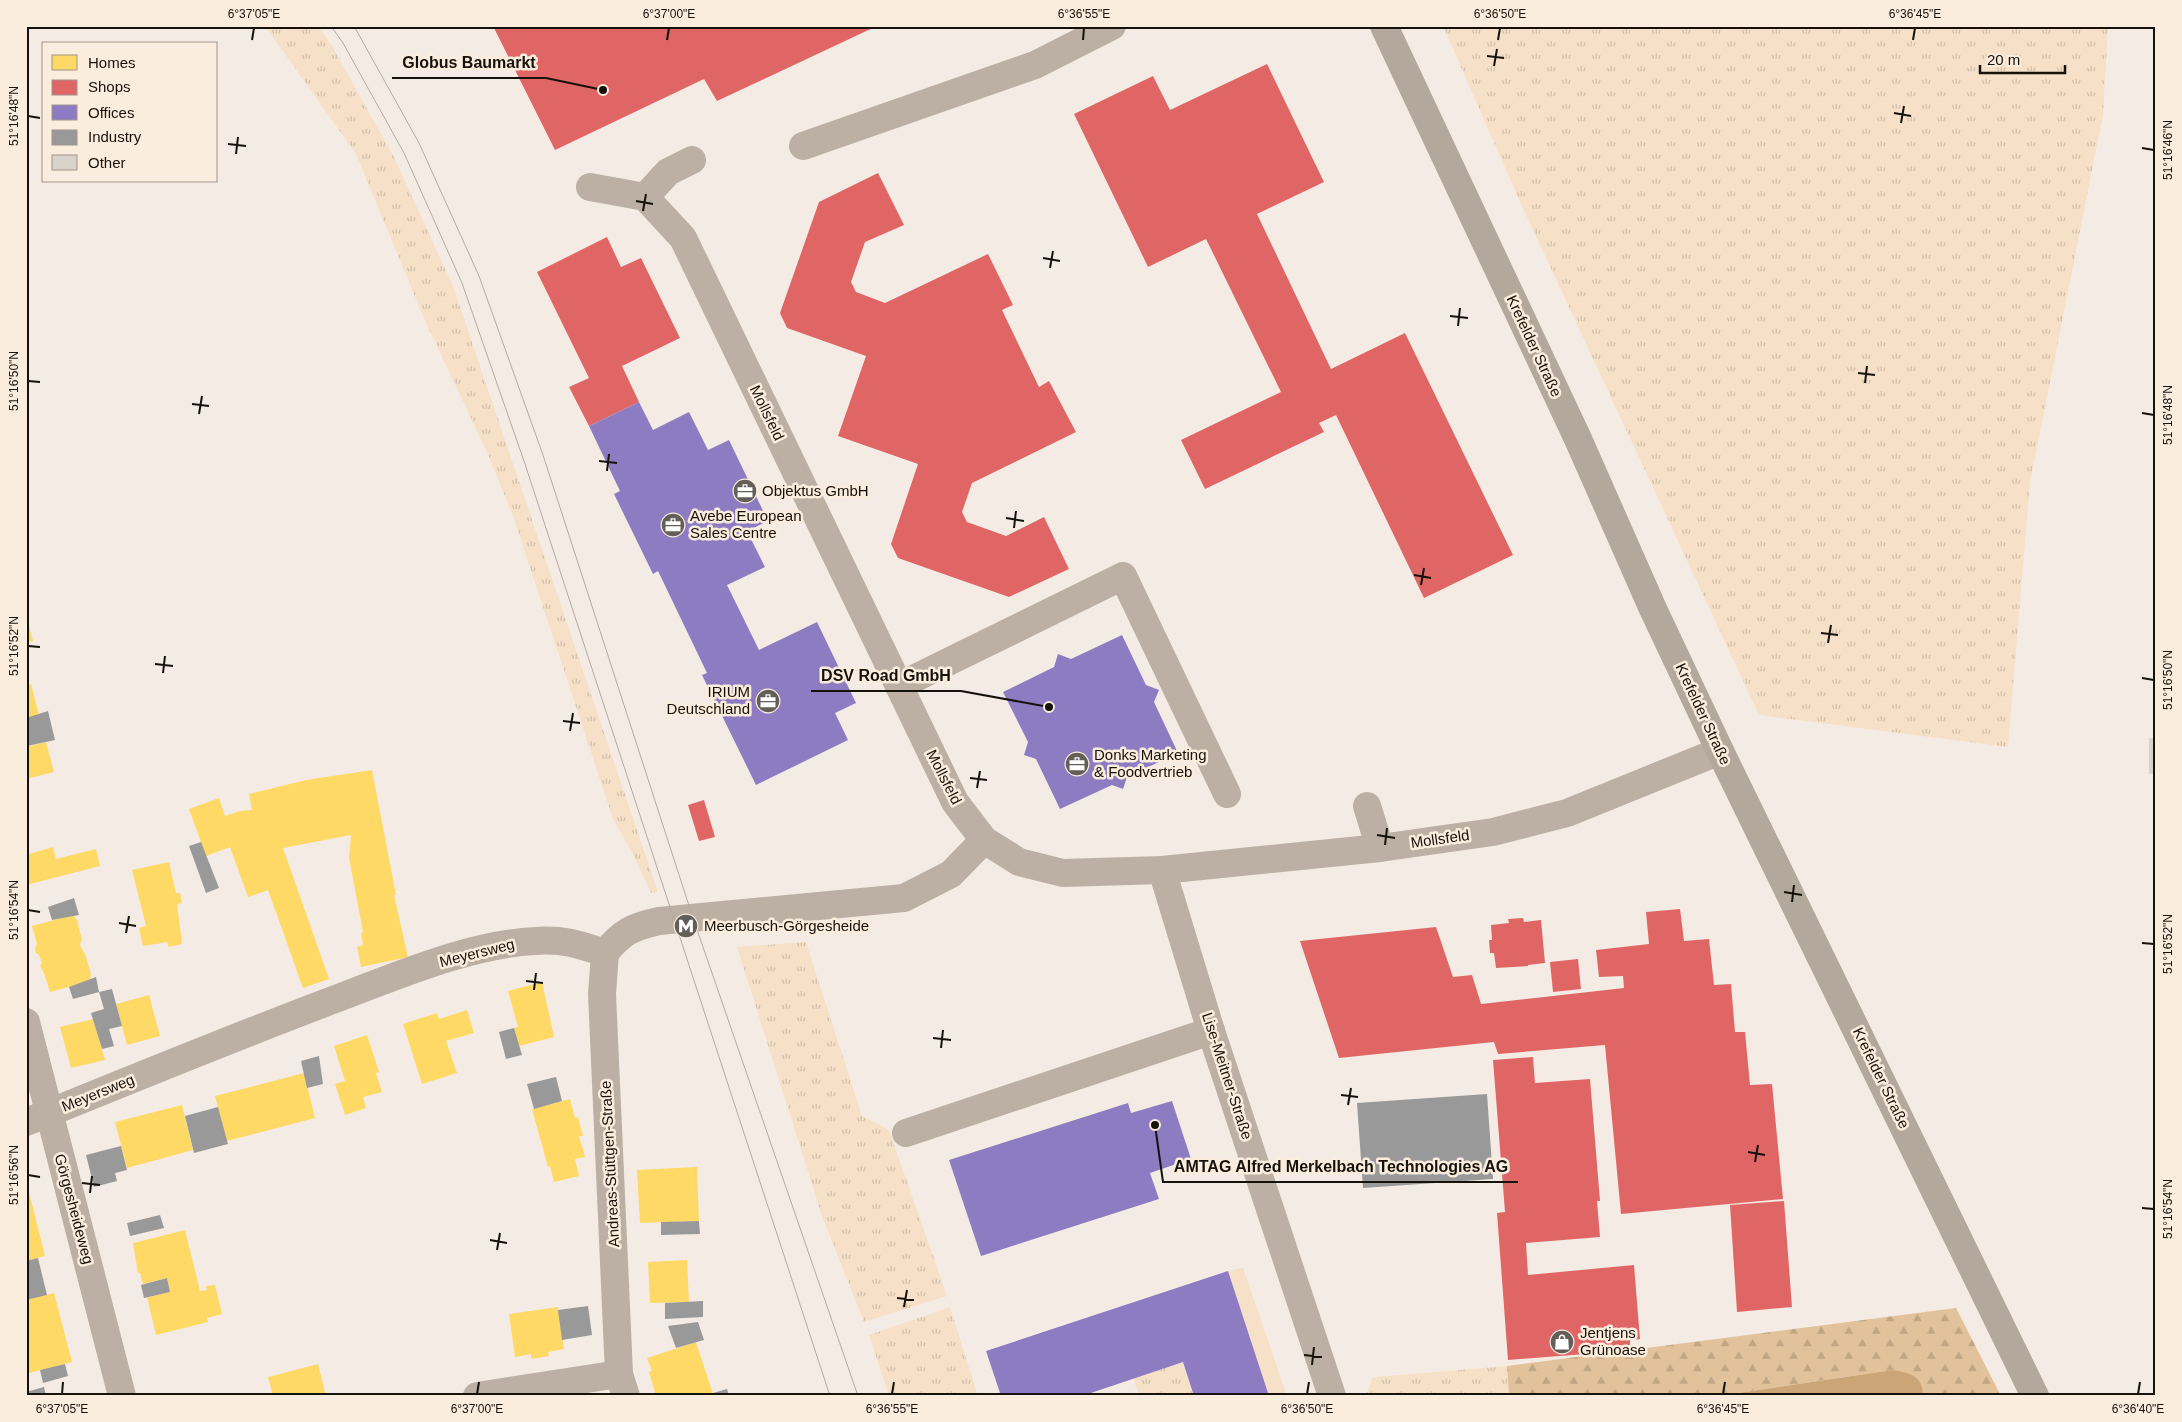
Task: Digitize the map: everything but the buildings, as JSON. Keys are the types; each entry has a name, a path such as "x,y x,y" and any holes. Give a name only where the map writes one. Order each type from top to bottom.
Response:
{"main road":[{"name":"Krefelder Straße","path":"1384,26 1573,430 1720,751 2035,1396"}],"street":[{"path":"803,146 1035,65 1112,26"},
{"path":"590,187 645,197 668,172 692,160"},
{"name":"Mollsfeld","path":"645,197 683,238 955,802 984,840 1019,862 1062,873 1162,870 1380,848 1493,832 1567,813 1720,751"},
{"path":"899,686 1123,576 1227,794"},
{"path":"1367,806 1380,848"},
{"path":"604,953 618,936 645,924 659,921 848,897 904,898 918,883 951,874 984,840"},
{"name":"Lise-Meitner-Straße","path":"1162,870 1211,1031 1332,1396"},
{"name":"Meyersweg","path":"38,1118 274,1022 413,970 489,947 534,941 568,941 604,953"},
{"name":"Andreas-Stüttgen-Straße","path":"478,1396 622,1385 602,994 604,953"},
{"name":"Görgesheideweg","path":"26,1022 38,1118 122,1396"},
{"path":"906,1133 1211,1031"}],"green space":[{"path":"265,26 318,26 332,46 394,157 453,286 658,892 651,893 633,854 613,819 513,516 487,452 426,323 356,154"},
{"path":"1443,26 2108,26 2103,115 2030,483 2008,747 1759,715 1520,202"},
{"path":"806,942 862,1116 889,1130 947,1296 864,1322 822,1216 737,947"},
{"path":"1243,1268 1287,1396 1269,1396 1228,1271"},
{"path":"950,1307 978,1396 889,1396 869,1335"},
{"path":"1956,1308 2001,1396 1923,1396 1923,1392 1893,1370 1718,1396 1509,1396 1507,1366"},
{"path":"1183,1362 1194,1396 1139,1396 1133,1378"},
{"path":"1507,1366 1509,1396 1363,1396 1366,1395 1373,1377"}],"shaded area":[{"path":"1893,1370 1910,1374 1918,1379 1923,1396 1718,1396"}],"tram line":[{"path":"331,26 343,43 404,153 462,283 525,464 830,1396"},
{"path":"354,26 419,143 479,276 543,455 693,918 858,1396"}],"place":[{"name":"Globus Baumarkt","path":"603,90"},
{"name":"Objektus GmbH","path":"745,491"},
{"name":"Avebe European Sales Centre","path":"673,525"},
{"name":"IRIUM Deutschland","path":"768,701"},
{"name":"DSV Road GmbH","path":"1049,707"},
{"name":"Donks Marketing & Foodvertrieb","path":"1077,764"},
{"name":"Meerbusch-Görgesheide","path":"686,926"},
{"name":"AMTAG Alfred Merkelbach Technologies AG","path":"1155,1125"},
{"name":"Jentjens Grünoase","path":"1562,1342"}]}
